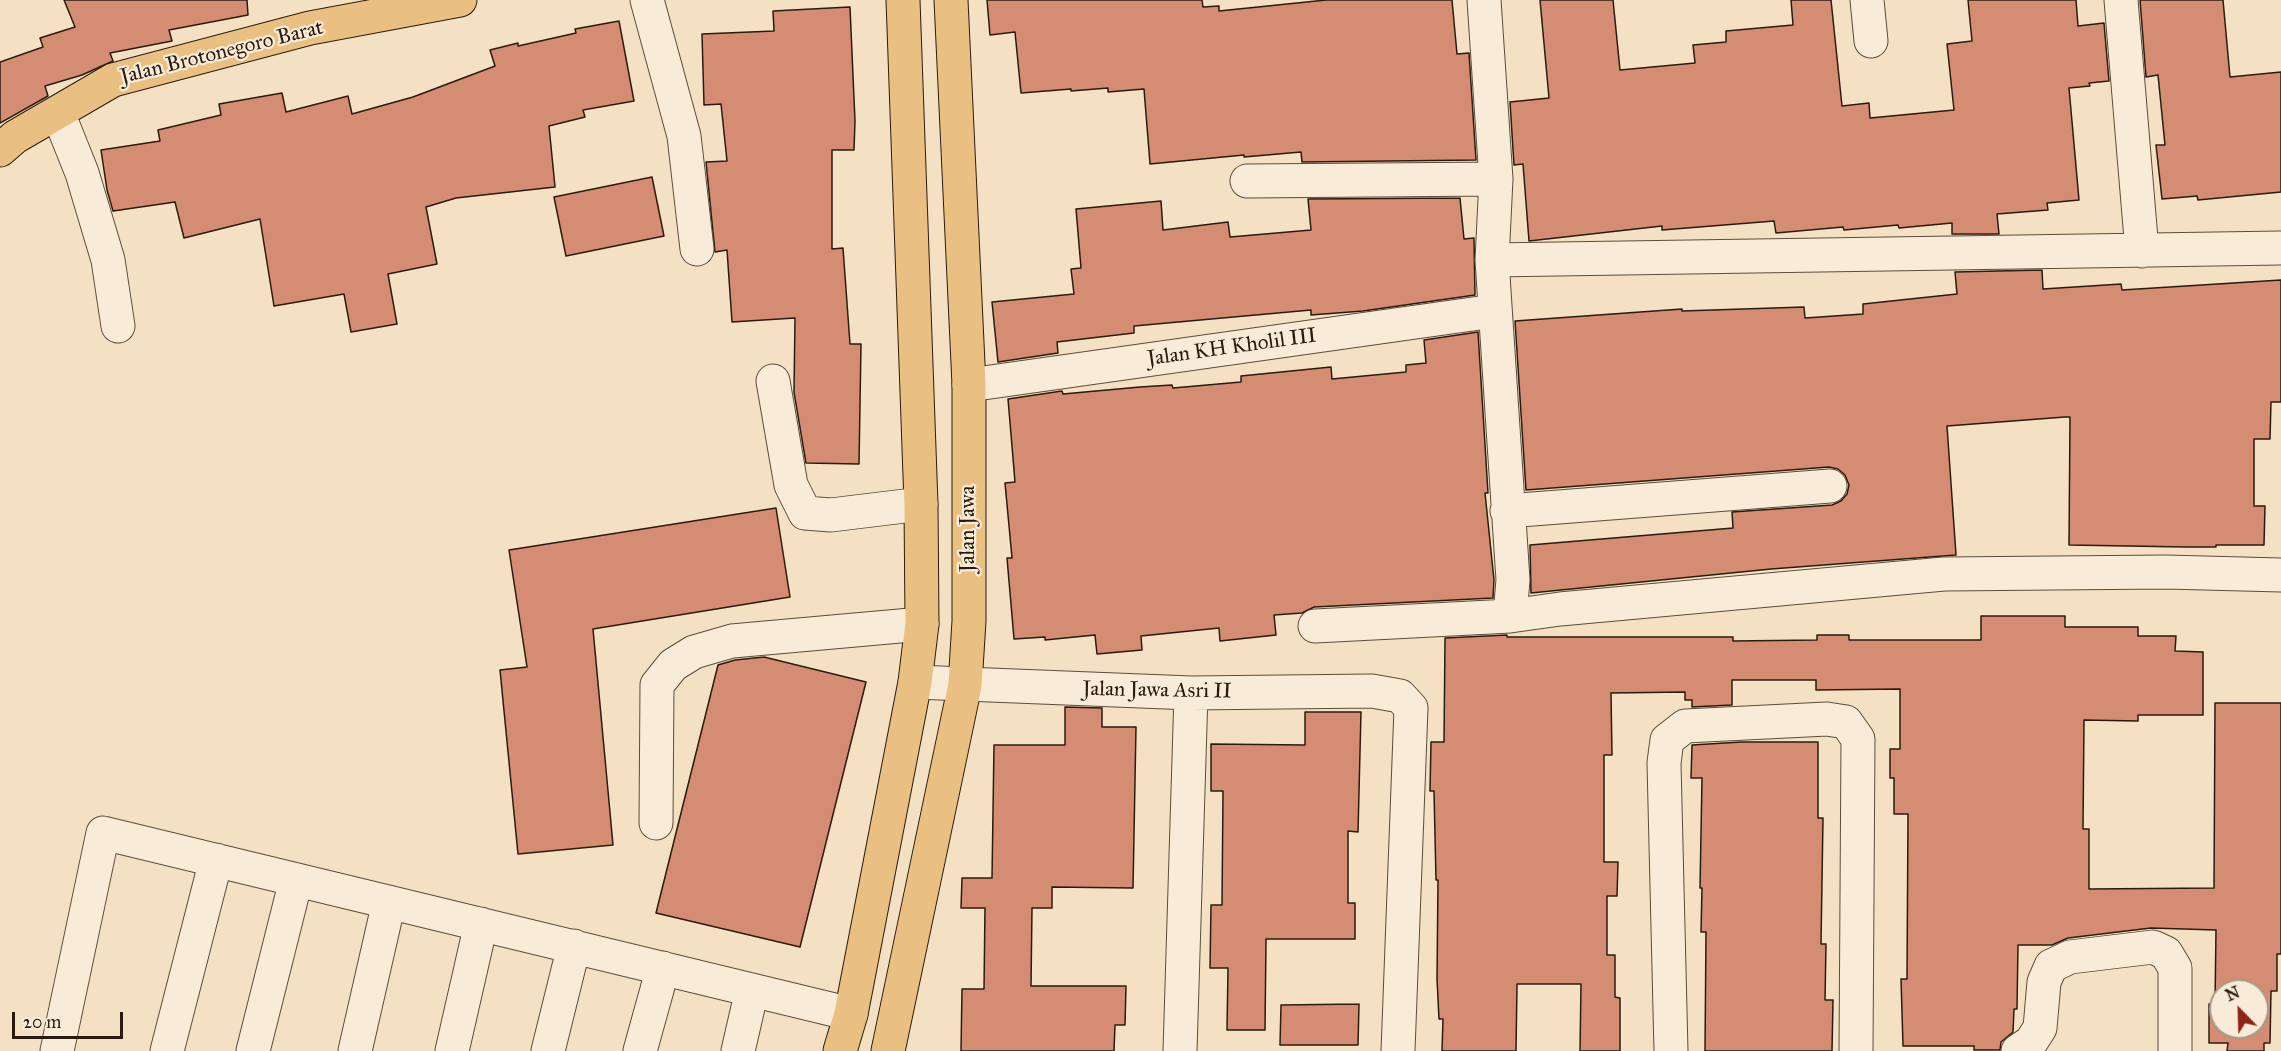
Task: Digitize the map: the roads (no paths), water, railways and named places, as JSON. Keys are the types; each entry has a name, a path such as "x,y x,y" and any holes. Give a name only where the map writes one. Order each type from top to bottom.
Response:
{"main road":[{"name":"Jalan Brotonegoro Barat","path":"0,150 15,137 113,80 310,28 460,0"},
{"path":"840,1051 851,1014 915,682 922,624 921,504 903,0"},
{"name":"Jalan Jawa","path":"888,1051 965,685 969,621 969,385 951,0"}],"street":[{"path":"647,0 684,136 697,249"},
{"path":"1484,0 1496,179 1492,260 1494,310 1513,580 1510,615"},
{"path":"1867,0 1871,41"},
{"path":"2121,0 2142,251"},
{"path":"58,112 81,173 108,260 118,326"},
{"path":"1247,181 1496,179"},
{"path":"1492,260 2281,248"},
{"name":"Jalan KH Kholil III","path":"969,385 1494,310"},
{"path":"773,381 791,485 805,513 831,515 921,504"},
{"path":"1507,511 1830,486"},
{"path":"1315,626 1510,615 1944,574 2166,572 2281,575"},
{"path":"656,823 657,685 673,665 693,652 732,641 922,624"},
{"name":"Jalan Jawa Asri II","path":"915,682 1191,693 1372,691 1400,696 1411,708 1398,1051"},
{"path":"1180,1051 1191,693"},
{"path":"1671,1051 1664,763 1667,740 1685,726 1827,719 1846,722 1858,739 1856,1051"},
{"path":"57,1051 103,833 851,1014"},
{"path":"167,1051 216,860"},
{"path":"253,1051 296,880"},
{"path":"355,1051 389,902"},
{"path":"452,1051 481,924"},
{"path":"548,1051 574,946"},
{"path":"2018,1051 2031,1042 2040,1028 2044,982 2050,966 2070,957 2153,947 2166,953 2175,968 2175,1051"},
{"path":"640,1051 663,968"},
{"path":"738,1051 752,990"}]}
